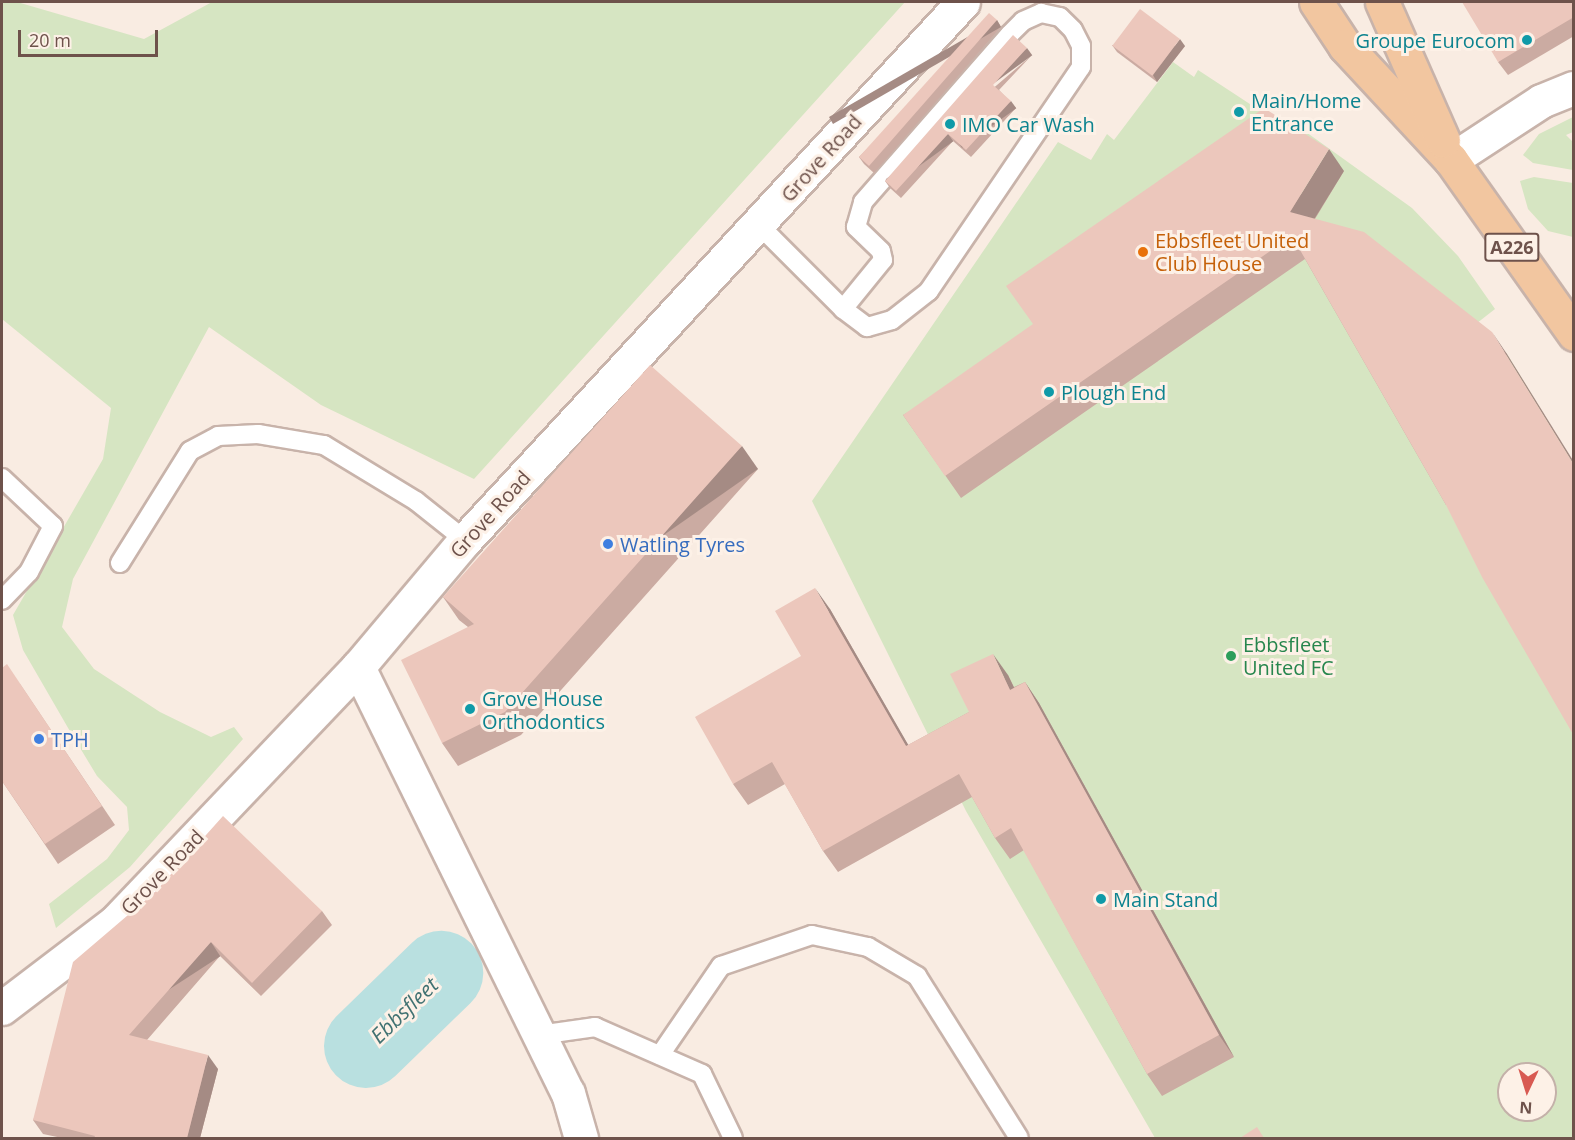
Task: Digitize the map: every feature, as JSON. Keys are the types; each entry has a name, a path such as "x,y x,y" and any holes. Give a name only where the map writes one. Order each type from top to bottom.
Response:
{"main road":[{"name":"A226","path":"1316,2 1345,46 1451,160 1574,334"},
{"name":"A226","path":"1382,2 1451,160"}],"street":[{"name":"Grove Road","path":"2,1008 116,921 358,667 465,540 963,2"},
{"path":"1451,160 1541,101 1574,88"},
{"path":"358,667 568,1093 582,1138"}],"lane":[{"path":"759,225 843,309 867,327 892,320 929,291 1081,67 1082,46 1073,30 1060,17 1041,13 1023,21 863,202 856,228 881,251 884,260 843,309"},
{"path":"120,563 190,451 218,436 258,434 324,445 416,501 465,540"},
{"path":"2,478 52,526 29,572 2,600"},
{"path":"660,1055 721,966 812,935 868,946 917,976 1019,1138"},
{"path":"539,1035 595,1027 702,1074 733,1138"}],"green space":[{"path":"2,2 17,2 144,39 212,2 905,2 474,479 321,405 209,327 73,579 62,627 94,669 160,712 211,737 234,727 243,739 130,867 56,928 49,904 107,859 129,830 127,807 97,776 71,733 23,650 13,615 103,459 111,408 2,319"},
{"name":"Ebbsfleet United FC","path":"1173,62 1194,77 1198,70 1294,133 1299,127 1412,208 1458,256 1495,309 1472,327 1507,354 1573,462 1573,1138 1155,1138 966,811 812,501 1058,142 1091,160 1107,134 1114,140"},
{"path":"1573,117 1573,132 1566,135 1573,142 1573,170 1533,163 1523,155 1539,134"},
{"path":"1534,177 1573,183 1573,237 1548,231 1528,209 1520,181"}],"building":[{"name":"Groupe Eurocom","path":"1462,2 1574,2 1574,17 1498,62"},
{"path":"1140,9 1180,39 1152,76 1112,46"},
{"path":"989,13 997,20 869,166 859,157"},
{"path":"1013,35 1027,48 993,85 1011,101 966,150 948,134 896,191 885,181"},
{"path":"1264,108 1329,149 1290,212 1364,232 1492,332 1574,465 1574,736 1482,577 1446,505 1292,236 945,476 903,415 1033,324 1006,286"},
{"name":"Watling Tyres","path":"650,365 742,446 505,712 442,743 401,660 474,624 443,597"},
{"path":"815,588 906,746 969,712 950,674 993,654 1010,690 1025,682 1219,1035 1147,1074 1011,828 995,838 959,774 823,851 772,762 733,784 695,717 801,656 775,611"},
{"path":"7,664 102,806 45,844 2,781 2,668"},
{"path":"223,816 322,911 252,983 211,942 129,1035 208,1055 187,1138 94,1138 95,1136 33,1120 73,962 155,892"},
{"path":"1257,1127 1264,1138 1240,1138"}],"waterway":[{"name":"Ebbsfleet","path":"366,1046 441,973"}],"place":[{"name":"Groupe Eurocom","path":"1527,40"},
{"name":"Main/Home Entrance","path":"1239,112"},
{"name":"IMO Car Wash","path":"950,124"},
{"name":"Ebbsfleet United Club House","path":"1143,252"},
{"name":"Plough End","path":"1049,392"},
{"name":"Watling Tyres","path":"608,544"},
{"name":"Ebbsfleet United FC","path":"1231,656"},
{"name":"Grove House Orthodontics","path":"470,709"},
{"name":"TPH","path":"39,739"},
{"name":"Main Stand","path":"1101,899"}]}
